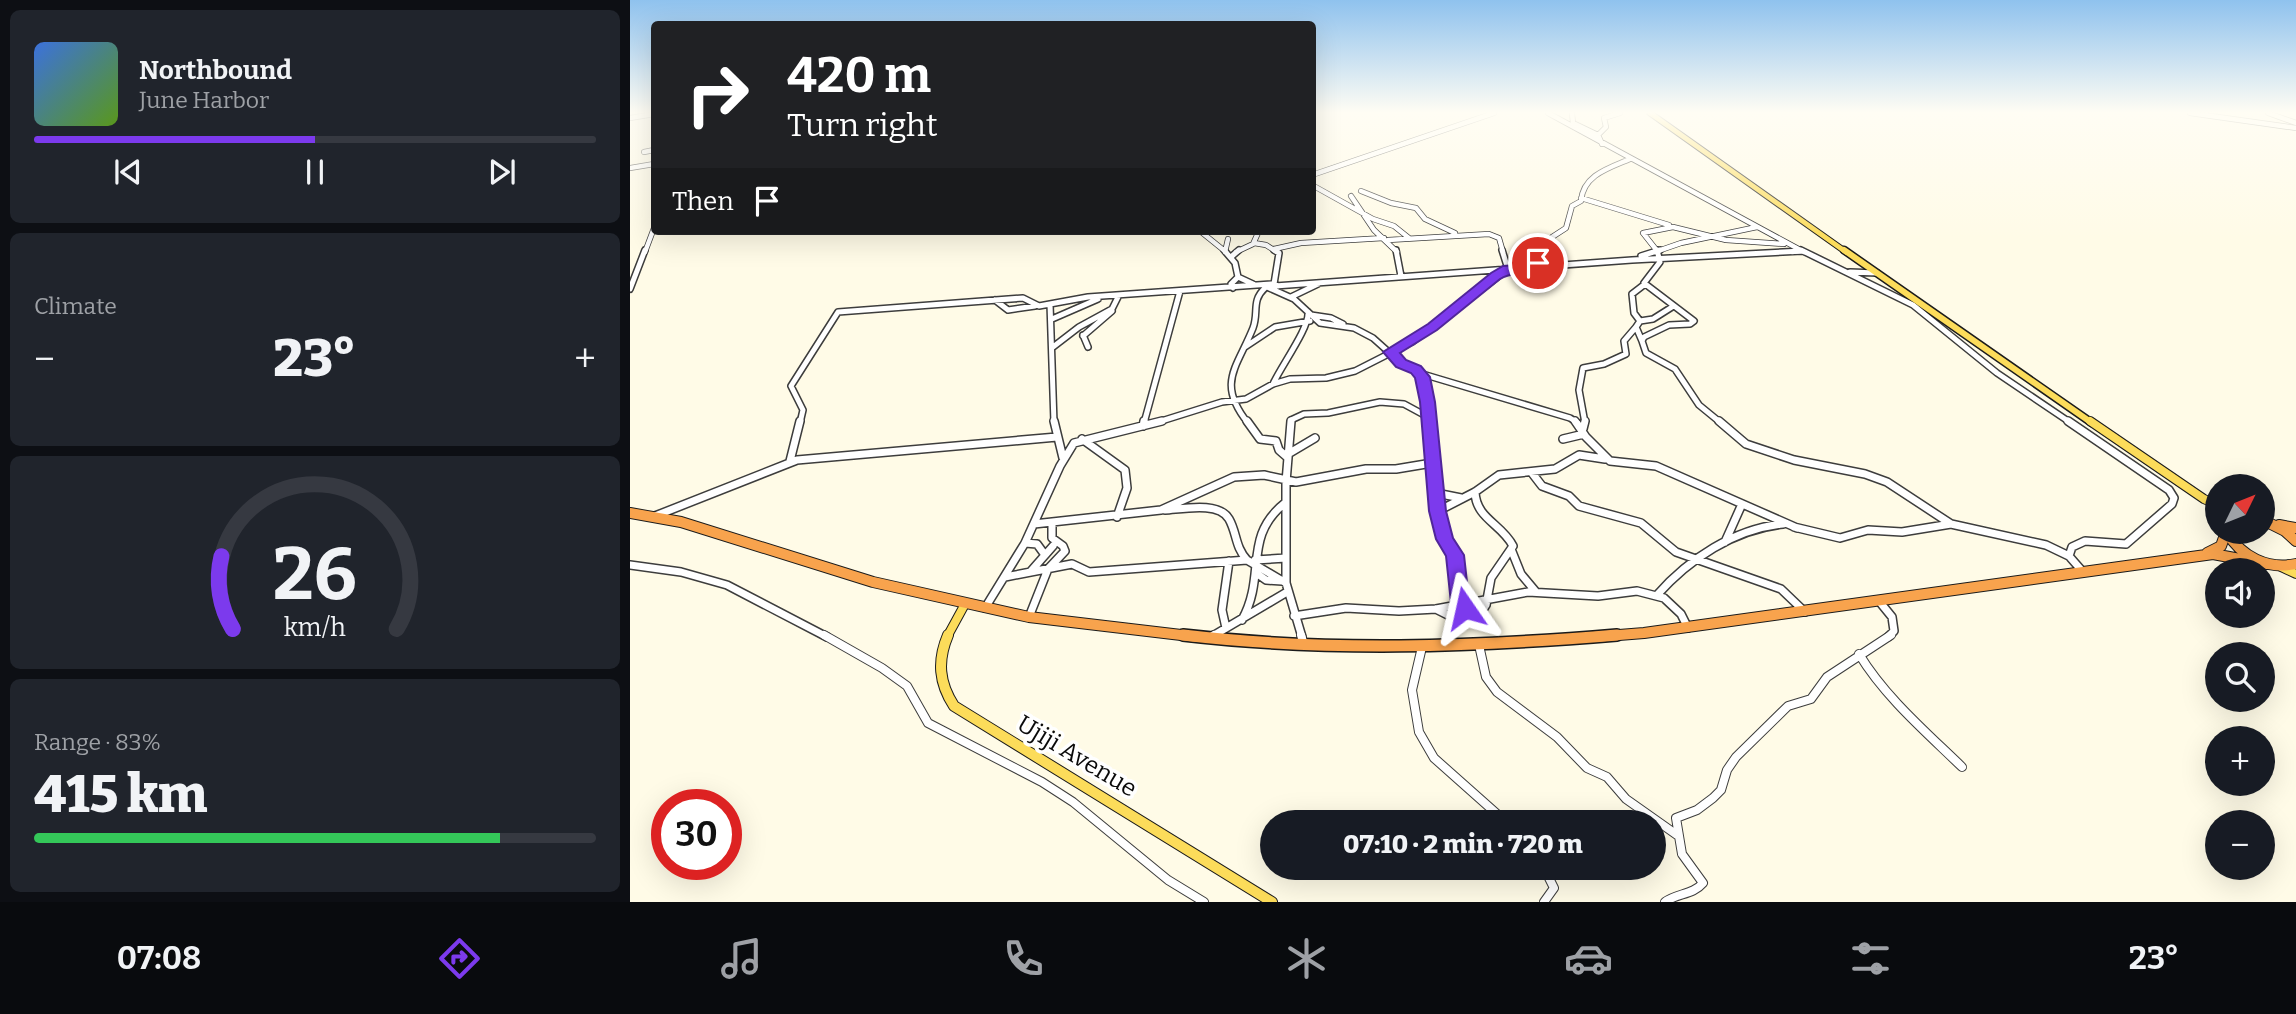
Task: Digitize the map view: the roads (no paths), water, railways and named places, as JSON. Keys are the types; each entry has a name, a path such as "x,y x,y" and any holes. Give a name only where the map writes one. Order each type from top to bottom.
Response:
{"highway":[{"path":"630,513 694,526 873,582 1029,617 1207,639 1304,645 1422,647 1601,638 2084,574 2203,555 2238,558"},
{"path":"2275,523 2296,528"},
{"path":"2275,527 2296,541"},
{"path":"2203,555 2222,544"},
{"path":"2235,544 2256,558"},
{"path":"2275,565 2296,564"}],"main road":[{"path":"1710,155 2204,499"},
{"path":"2281,566 2296,574"},
{"name":"Ujiji Avenue","path":"965,604 950,626 941,651 943,685 954,706 1272,902"}],"street":[{"path":"1316,174 1370,155"},
{"path":"1623,155 1794,247 1913,305 1997,373 2149,473 2173,494 2172,504 2126,544 2085,541 2072,547 2069,556"},
{"path":"1538,263 1529,256 1529,251 1566,228 1572,206 1581,202 1580,191 1587,182 1630,159"},
{"path":"630,168 651,164"},
{"path":"1316,187 1377,221 1392,224 1409,238"},
{"path":"1361,191 1391,203 1416,208 1425,219 1460,234"},
{"path":"1351,196 1374,230 1386,239 1400,258 1401,276"},
{"path":"1581,198 1711,237 1732,241 1755,240 1794,247"},
{"path":"1374,230 1377,221"},
{"path":"1673,227 1643,233 1659,255 1660,265 1644,280 1645,284 1632,294 1634,313 1646,352 1675,369 1699,405 1746,444 1794,460 1865,474 1886,482 1916,498 1951,524"},
{"path":"1238,278 1255,289 1276,285 1659,255 1674,244 1758,227"},
{"path":"1745,229 1755,240"},
{"path":"1231,257 1236,251 1255,243 1274,248 1301,243 1486,233 1499,238 1507,269"},
{"path":"630,289 651,235"},
{"path":"1205,235 1231,257 1239,272 1231,287"},
{"path":"1255,243 1257,235"},
{"path":"1226,252 1228,239"},
{"path":"1274,248 1279,255 1273,277 1276,285"},
{"path":"1532,267 1538,263 1635,256 1803,251"},
{"path":"985,608 1025,542 1063,458 1073,443 1232,400 1249,398 1273,384 1296,378 1342,375 1412,342 1507,269"},
{"path":"1844,272 1877,273"},
{"path":"1291,297 1322,283"},
{"path":"1642,341 1672,324 1693,324 1693,319 1645,284"},
{"path":"995,300 999,306 1006,309 1088,297 1231,287 1255,289 1276,285"},
{"path":"1266,288 1291,297 1323,324 1348,327 1381,343 1401,363 1419,373 1478,393 1565,416 1611,461"},
{"path":"1255,289 1252,304 1254,325 1234,368 1232,400 1259,439 1276,441 1279,450 1288,455"},
{"path":"1143,426 1180,291"},
{"path":"1052,319 1094,299 1159,292"},
{"path":"1083,336 1108,316 1118,297"},
{"path":"790,461 803,411 791,386 837,312 1023,298 1035,306"},
{"path":"1050,304 1053,347 1050,402 1063,458"},
{"path":"1583,432 1586,413 1579,389 1583,368 1604,364 1626,354 1624,341 1638,324 1653,319 1672,306"},
{"path":"1053,347 1079,327 1112,309"},
{"path":"1245,347 1273,328 1311,316"},
{"path":"1273,384 1282,363 1311,316"},
{"path":"1079,327 1088,347"},
{"path":"1419,373 1423,377 1438,511 1445,539 1455,555 1460,603 1471,620"},
{"path":"1304,645 1285,585 1285,503 1291,420 1297,415 1329,412 1356,404 1387,402 1414,407 1428,417"},
{"path":"1563,439 1583,432"},
{"path":"653,517 790,461 1057,436"},
{"path":"1288,455 1315,438"},
{"path":"1082,439 1125,470 1127,488 1117,517"},
{"path":"1436,493 1451,498 1475,496 1499,475 1555,469 1579,455 1656,466 1797,528"},
{"path":"1161,510 1234,477 1264,475 1286,482 1366,469 1396,469 1433,463"},
{"path":"1532,472 1542,486 1569,496 1579,506 1641,523 1669,549 1753,582 1781,589 1805,612"},
{"path":"1475,496 1486,520 1512,541 1511,550 1521,574 1536,592"},
{"path":"1438,511 1465,497"},
{"path":"1181,502 1221,512 1228,518 1231,534 1239,551 1285,585"},
{"path":"1242,620 1253,599 1256,573 1253,561 1264,520 1285,503"},
{"path":"1725,542 1742,504"},
{"path":"1034,524 1117,517 1161,510 1209,509"},
{"path":"1029,617 1049,568 1052,522"},
{"path":"1657,595 1669,580 1725,542 1768,525 1786,524 1840,538 1868,530 1902,532 1951,524 2046,545 2069,556 2084,574"},
{"path":"1025,542 1037,544 1045,555"},
{"path":"1030,572 1052,542"},
{"path":"1049,568 1065,551 1063,546 1052,542"},
{"path":"1436,609 1449,618 1471,620 1484,611 1490,579 1511,550"},
{"path":"1005,577 1072,564 1089,572 1133,570 1169,564 1286,558"},
{"path":"1226,628 1222,610 1229,561"},
{"path":"630,565 681,572 727,585 782,611 870,661 908,686 928,723 1042,782 1073,802 1168,880 1204,902"},
{"path":"1256,573 1266,580 1285,585"},
{"path":"1207,639 1242,620 1285,585"},
{"path":"1294,616 1346,608 1399,611 1436,609 1536,592 1598,596 1637,591 1657,595 1673,604 1688,628"},
{"path":"1665,902 1673,895 1696,891 1703,883 1699,873 1684,859 1676,835 1676,818 1697,810 1721,790 1731,764 1788,706 1815,696 1827,677 1895,631 1895,623 1880,601"},
{"path":"1479,645 1486,677 1497,692 1557,737 1587,768 1606,777 1626,799 1676,835"},
{"path":"1422,647 1414,667 1411,698 1412,711 1421,737 1436,760 1492,810"},
{"path":"1859,654 1867,667 1911,716 1962,767"},
{"path":"1544,902 1554,888 1550,880"}]}
